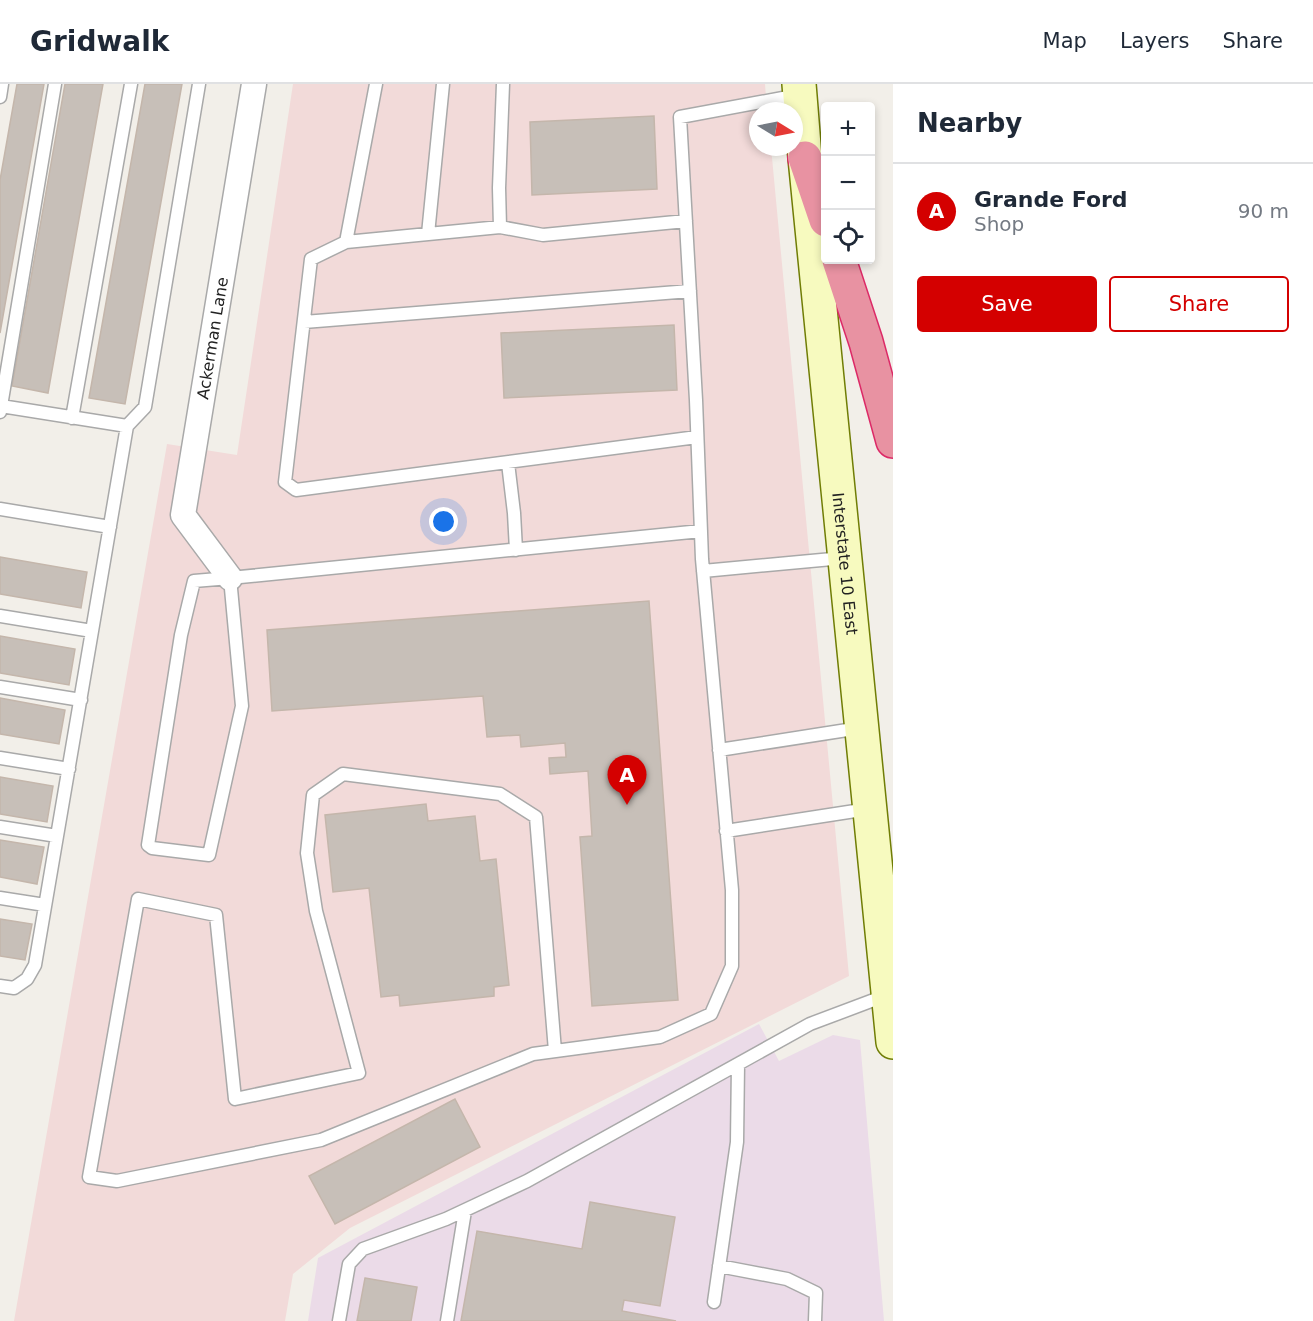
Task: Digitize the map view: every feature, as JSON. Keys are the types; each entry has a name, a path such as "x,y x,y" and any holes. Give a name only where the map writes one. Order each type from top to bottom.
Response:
{"highway":[{"path":"805,158 822,210"},
{"path":"839,264 866,342 893,441"}],"main road":[{"name":"Interstate 10 East","path":"800,89 893,1042"}],"street":[{"name":"Ackerman Lane","path":"230,578 183,516 254,84"}],"lane":[{"path":"0,96 2,84"},
{"path":"55,84 0,409 127,426"},
{"path":"72,418 131,84"},
{"path":"0,986 14,988 27,979 35,965 127,426 145,407 199,84"},
{"path":"346,242 376,84"},
{"path":"428,234 443,84"},
{"path":"500,227 499,188 503,84"},
{"path":"555,1051 536,817 500,794 343,774 313,795 307,853 316,911 359,1072 235,1099 216,915 138,899 89,1177 117,1181 321,1140 533,1054 660,1037 711,1014 732,966 732,890 703,571 680,117 800,89"},
{"path":"686,221 543,235 500,227 346,242 310,259 285,482 296,490 697,437"},
{"path":"303,322 690,291"},
{"path":"508,462 516,550"},
{"path":"0,509 110,527"},
{"path":"230,578 242,706 209,855 152,848 148,845 153,810 181,635 194,581 701,531"},
{"path":"703,571 845,558"},
{"path":"0,616 92,631"},
{"path":"0,687 81,700"},
{"path":"719,750 862,728"},
{"path":"0,758 69,769"},
{"path":"726,831 870,808"},
{"path":"0,827 57,836"},
{"path":"0,898 45,905"},
{"path":"339,1321 349,1264 363,1249 465,1211 527,1181 810,1024 888,995"},
{"path":"714,1302 737,1142 738,1064"},
{"path":"447,1321 465,1211"},
{"path":"719,1266 787,1279 816,1293 815,1321"}],"shaded area":[{"path":"293,84 765,84 766,102 749,102 749,156 772,156 849,976 350,1228 293,1274 285,1321 14,1321 167,444 237,455"},
{"path":"759,1024 779,1061 833,1035 860,1040 884,1321 308,1321 318,1258"}],"building":[{"path":"17,84 44,84 0,333 0,180"},
{"path":"65,84 103,84 48,393 12,386"},
{"path":"145,84 182,84 125,404 89,398"},
{"path":"654,116 657,189 532,195 530,122"},
{"path":"674,325 677,390 504,398 501,333"},
{"path":"0,557 87,572 81,608 0,594"},
{"path":"649,601 678,1000 592,1006 580,837 592,836 588,771 550,774 549,758 566,757 565,743 521,747 520,735 487,737 483,696 272,711 267,630"},
{"path":"0,636 75,649 69,685 0,673"},
{"path":"0,698 65,710 59,744 0,734"},
{"path":"0,777 53,786 47,822 0,814"},
{"path":"426,804 428,821 475,816 480,861 496,859 509,985 494,987 494,996 400,1006 399,995 381,997 369,888 333,892 325,815"},
{"path":"0,840 44,847 37,884 0,877"},
{"path":"0,919 32,924 25,960 0,956"},
{"path":"455,1099 480,1147 335,1224 309,1176"},
{"path":"590,1202 675,1217 660,1306 624,1300 622,1311 676,1321 461,1321 477,1231 582,1249"},
{"path":"365,1278 417,1287 411,1321 357,1321"}],"place":[{"name":"Grande Ford","path":"627,805"}]}
